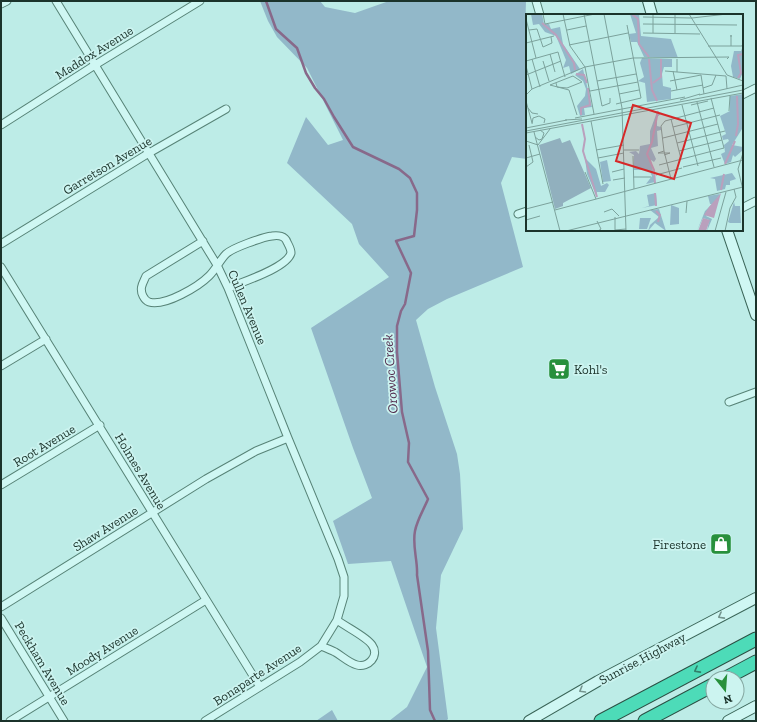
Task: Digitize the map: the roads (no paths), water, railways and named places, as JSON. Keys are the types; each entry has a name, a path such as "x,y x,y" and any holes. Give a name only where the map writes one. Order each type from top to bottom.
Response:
{"highway":[{"path":"601,721 756,639"},
{"path":"741,670 756,662"},
{"path":"645,721 705,689"}],"main road":[{"path":"648,1 652,14"},
{"path":"726,231 756,315"},
{"name":"Sunrise Highway","path":"529,721 598,681 756,598"},
{"path":"728,721 756,706"}],"street":[{"path":"1,4 7,1"},
{"name":"Cullen Avenue","path":"56,1 203,241 228,288 344,577 344,596 337,620 321,646"},
{"name":"Maddox Avenue","path":"1,125 95,65 200,1"},
{"path":"536,1 540,14"},
{"path":"743,94 756,88"},
{"name":"Garretson Avenue","path":"1,244 149,153 226,109"},
{"path":"743,208 756,201"},
{"path":"518,214 526,211"},
{"path":"203,241 146,276 142,284 141,292 145,299 149,302 169,300 198,286 210,275 227,253 272,236 281,236 286,239 291,250 286,263 228,288"},
{"name":"Holmes Avenue","path":"1,267 100,425 152,513 260,687"},
{"path":"1,366 46,339"},
{"path":"728,402 756,392"},
{"name":"Root Avenue","path":"1,485 100,425"},
{"name":"Shaw Avenue","path":"1,608 152,513 256,450 288,438"},
{"name":"Moody Avenue","path":"10,721 206,600"},
{"name":"Peckham Avenue","path":"1,618 64,721"},
{"path":"321,646 335,652 355,664 364,665 373,660 375,655 373,646 367,639 347,628 337,620"},
{"name":"Bonaparte Avenue","path":"205,721 300,662 321,646"}],"waterway":[{"name":"Orowoc Creek","path":"266,1 276,29 297,48 306,73 324,99 353,147 399,169 410,178 417,193 414,236 396,241 411,273 405,304 401,311 397,326 397,352 402,412 409,443 408,462 428,499 416,527 414,542 417,575 428,651 430,710 435,721"}],"place":[{"name":"Kohl's","path":"559,369"},
{"name":"Firestone","path":"721,544"}]}
